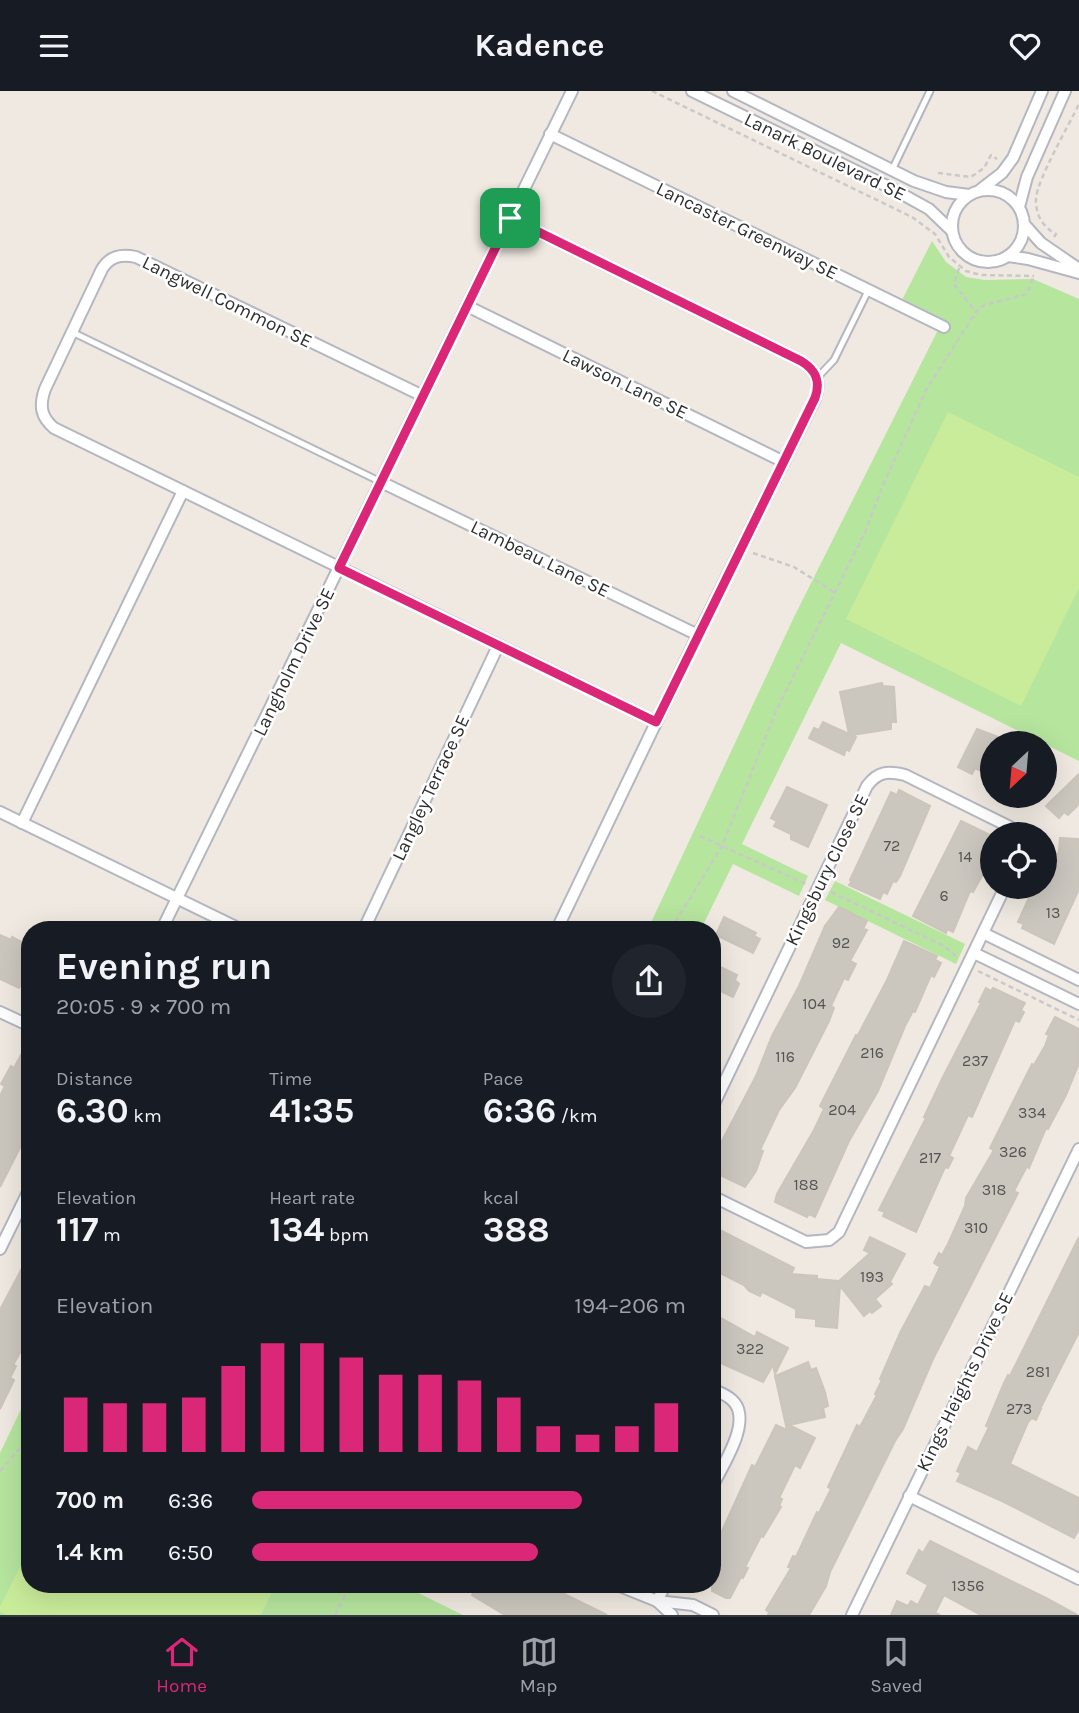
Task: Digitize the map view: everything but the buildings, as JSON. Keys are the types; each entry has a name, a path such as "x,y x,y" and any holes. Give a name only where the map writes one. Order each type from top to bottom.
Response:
{"street":[{"name":"Langholm Drive SE","path":"166,921 572,91"},
{"name":"Lanark Boulevard SE","path":"691,91 893,189 929,209 952,231"},
{"name":"Lanark Boulevard SE","path":"733,91 936,189 974,193"},
{"path":"1024,224 1020,242 1008,256 997,261 973,259 956,243 952,231 955,210 1002,173 1013,158 1042,91"},
{"path":"1019,207 1037,152 1065,91"},
{"name":"Lancaster Greenway SE","path":"551,134 943,327"},
{"path":"974,193 990,189 1012,198 1019,207 1024,224 1041,243 1079,271"},
{"path":"510,218 801,361 809,366 818,385 815,398 561,921"},
{"name":"Langwell Common SE","path":"423,396 128,255 117,256 105,264 45,389 41,405 42,415 54,428 656,722"},
{"path":"1008,256 1079,271"},
{"name":"Lawson Lane SE","path":"467,306 784,462"},
{"name":"Lambeau Lane SE","path":"381,482 698,635"},
{"path":"22,823 183,491"},
{"name":"Langley Terrace SE","path":"368,921 498,646"},
{"name":"Kingsbury Close SE","path":"721,1089 867,786 882,772 891,771 905,775 1000,822"},
{"path":"0,813 223,921"},
{"path":"721,1200 806,1242 829,1240 839,1232 999,899"},
{"path":"983,933 1079,981"},
{"path":"974,953 1079,1004"},
{"path":"0,1012 21,1022"},
{"name":"Kings Heights Drive SE","path":"852,1615 1079,1149"},
{"path":"0,1249 21,1206"},
{"path":"721,1393 731,1398 740,1414 741,1422 721,1469"},
{"path":"909,1496 1079,1579"},
{"path":"637,1593 657,1601 693,1605 713,1615"},
{"path":"657,1601 661,1593"},
{"path":"657,1601 672,1615"}],"lane":[{"path":"892,170 930,91"},
{"path":"817,378 834,361 869,290"},
{"path":"72,332 381,482"}],"path":[{"path":"652,91 912,217 935,234 949,257 960,267 981,275 1034,276 1027,294 984,305 976,312 927,388 883,485 866,530 776,711 722,846 676,921"},
{"path":"1056,234 1045,226 1037,212 1037,191 1079,104"},
{"path":"938,173 971,177 984,168 991,155"},
{"path":"960,267 954,284 976,312"},
{"path":"753,553 794,567 834,592"},
{"path":"700,836 944,946 967,966 1079,1020"},
{"path":"0,1471 21,1446"},
{"path":"335,1615 346,1593"}],"green space":[{"path":"932,241 946,262 966,277 985,280 1033,279 1079,299 1079,761 1057,750 1057,731 1018,731 841,643 742,844 808,876 799,896 733,864 705,921 652,921 794,617 943,320 902,300"},
{"path":"948,412 1079,477 1079,588 1021,706 846,619"},
{"path":"835,881 965,944 956,964 825,900"},
{"path":"21,1409 21,1593 418,1593 463,1615 0,1615 0,1453"},
{"path":"21,1565 21,1593 272,1593 261,1615 7,1615 0,1612"}],"route":[{"path":"510,218 801,361 814,371 817,378 815,398 656,722 339,568 510,218"}]}
